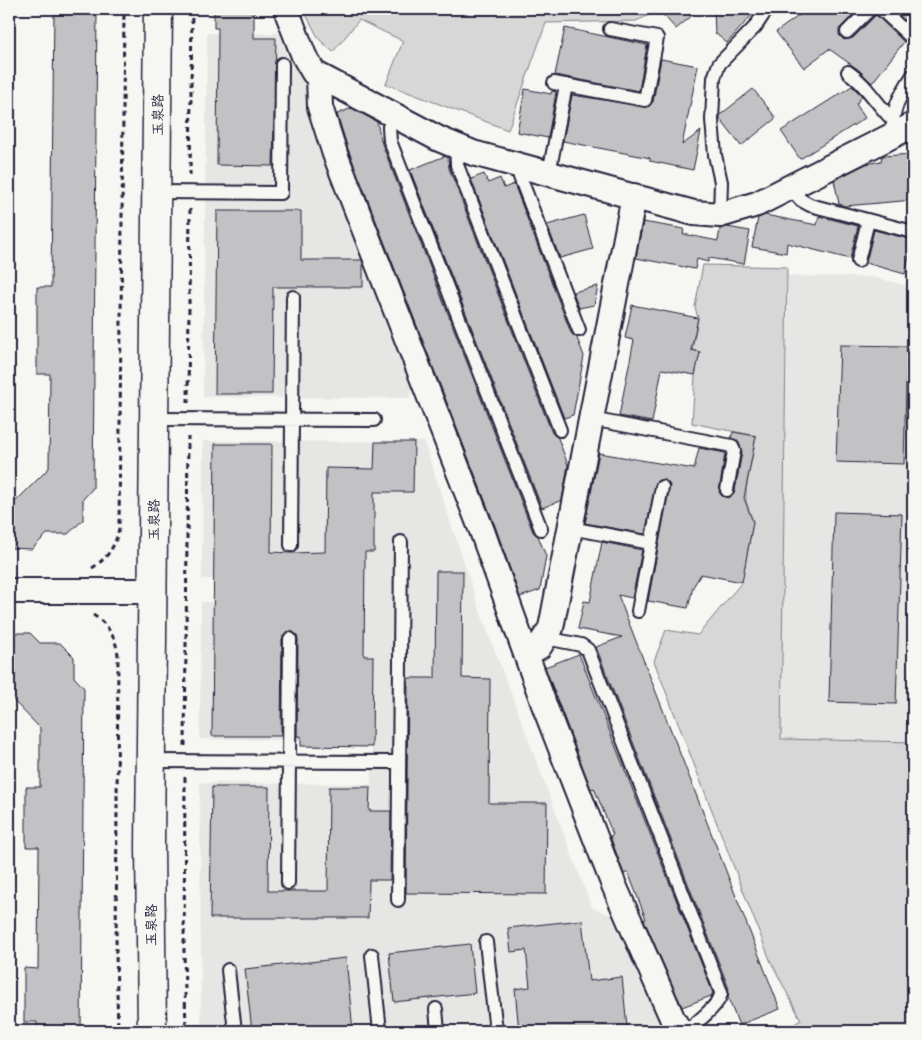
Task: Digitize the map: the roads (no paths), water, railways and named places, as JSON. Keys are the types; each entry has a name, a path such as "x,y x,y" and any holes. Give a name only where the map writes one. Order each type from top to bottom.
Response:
{"street":[{"name":"玉泉路","path":"152,1031 150,952 151,761 158,9"},
{"path":"286,9 306,62 319,76 394,116 456,146 694,213 720,215 757,204 790,188 899,126"},
{"path":"319,76 320,107 332,145 478,522 613,883 673,1020 680,1031"},
{"path":"526,654 539,647 551,628 634,196"},
{"path":"9,591 152,591"}],"lane":[{"path":"720,215 722,182 715,155 712,120 714,78 719,64 754,27 767,9"},
{"path":"847,32 870,9"},
{"path":"881,9 913,39"},
{"path":"549,173 560,84 645,100 657,38 610,29"},
{"path":"156,192 281,193 282,64"},
{"path":"848,72 860,80 878,105 899,126"},
{"path":"899,126 898,100 913,75"},
{"path":"394,116 389,127 390,141 541,529"},
{"path":"456,146 457,165 560,430"},
{"path":"518,165 520,177 579,330"},
{"path":"790,188 801,200 810,205 913,232"},
{"path":"858,261 868,221"},
{"path":"291,545 293,297"},
{"path":"154,419 374,420"},
{"path":"591,419 732,446 734,451 726,490"},
{"path":"638,611 662,487"},
{"path":"570,528 651,543"},
{"path":"398,900 401,542"},
{"path":"546,638 581,644 588,650 721,994 714,1006 686,1031"},
{"path":"288,883 290,639"},
{"path":"151,761 398,762"},
{"path":"486,942 496,1031"},
{"path":"372,955 380,1031"},
{"path":"228,970 234,1031"},
{"path":"436,1009 438,1031"}]}
